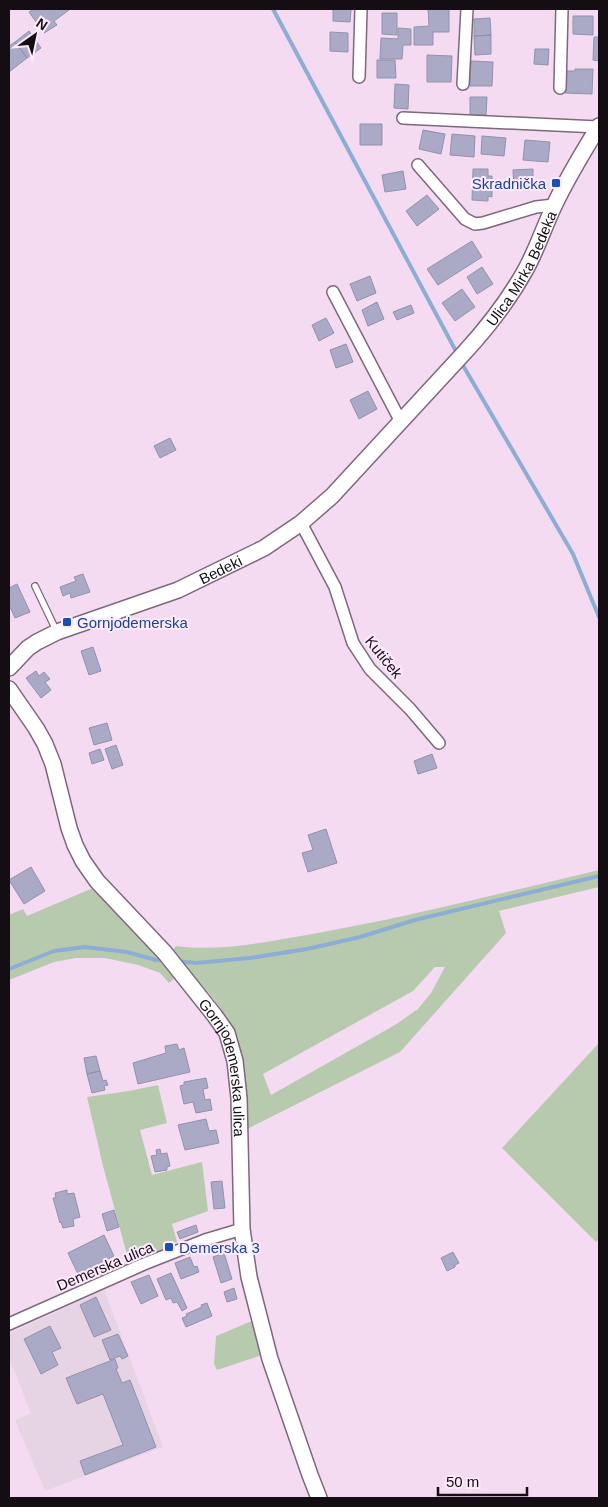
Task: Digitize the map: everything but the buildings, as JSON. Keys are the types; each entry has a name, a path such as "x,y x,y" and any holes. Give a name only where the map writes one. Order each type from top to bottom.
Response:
{"street":[{"path":"358,77 361,9"},
{"path":"463,84 467,9"},
{"path":"560,88 562,9"},
{"path":"403,118 597,133"},
{"name":"Ulica Mirka Bedeka","path":"460,358 506,302 526,268 571,172 597,133"},
{"path":"418,164 465,219 475,224 536,207 554,205"},
{"path":"334,292 401,422"},
{"name":"Bedeki","path":"9,668 28,648 57,632 178,590 264,548 301,523 332,496 460,358"},
{"name":"Kutiček","path":"301,523 335,587 352,643 370,669 410,709 439,743"},
{"name":"Gornjodemerska ulica","path":"9,689 45,744 69,828 83,861 97,881 165,953 227,1033 232,1047 239,1098 242,1229 249,1277 270,1360 319,1498"},
{"name":"Demerska ulica","path":"9,1324 144,1264 205,1240 242,1229"}],"lane":[{"path":"35,586 57,632"}],"shaded area":[{"path":"104,1290 163,1447 45,1491 15,1420 31,1413 9,1358 9,1337 12,1332"}],"green space":[{"path":"599,870 599,887 499,911 506,933 400,1052 247,1129 240,1051 232,1028 218,1004 171,952 176,946 192,948 225,947 307,935 417,913","holes":["435,967 445,967 431,993 418,1009 395,1025 271,1095 263,1074 413,991"]},
{"path":"93,888 160,955 176,977 169,983 160,973 138,965 105,958 76,958 54,962 9,980 9,915 23,909 27,916"},
{"path":"598,1044 599,1239 596,1242 502,1148"},
{"path":"158,1085 167,1123 140,1130 152,1175 202,1162 208,1211 172,1224 177,1242 166,1246 166,1249 129,1262 103,1166 87,1097"},
{"path":"252,1321 262,1355 217,1370 214,1364 216,1336"}],"waterway":[{"path":"273,9 458,355"},
{"path":"461,362 573,554 599,617"},
{"path":"177,961 196,963 250,958 307,949 360,937 415,920 599,876"},
{"path":"9,969 54,951 85,947 127,952 156,960 165,960"}],"place":[{"name":"Skradnička","path":"556,183"},
{"name":"Gornjodemerska","path":"67,622"},
{"name":"Demerska 3","path":"169,1247"}]}
